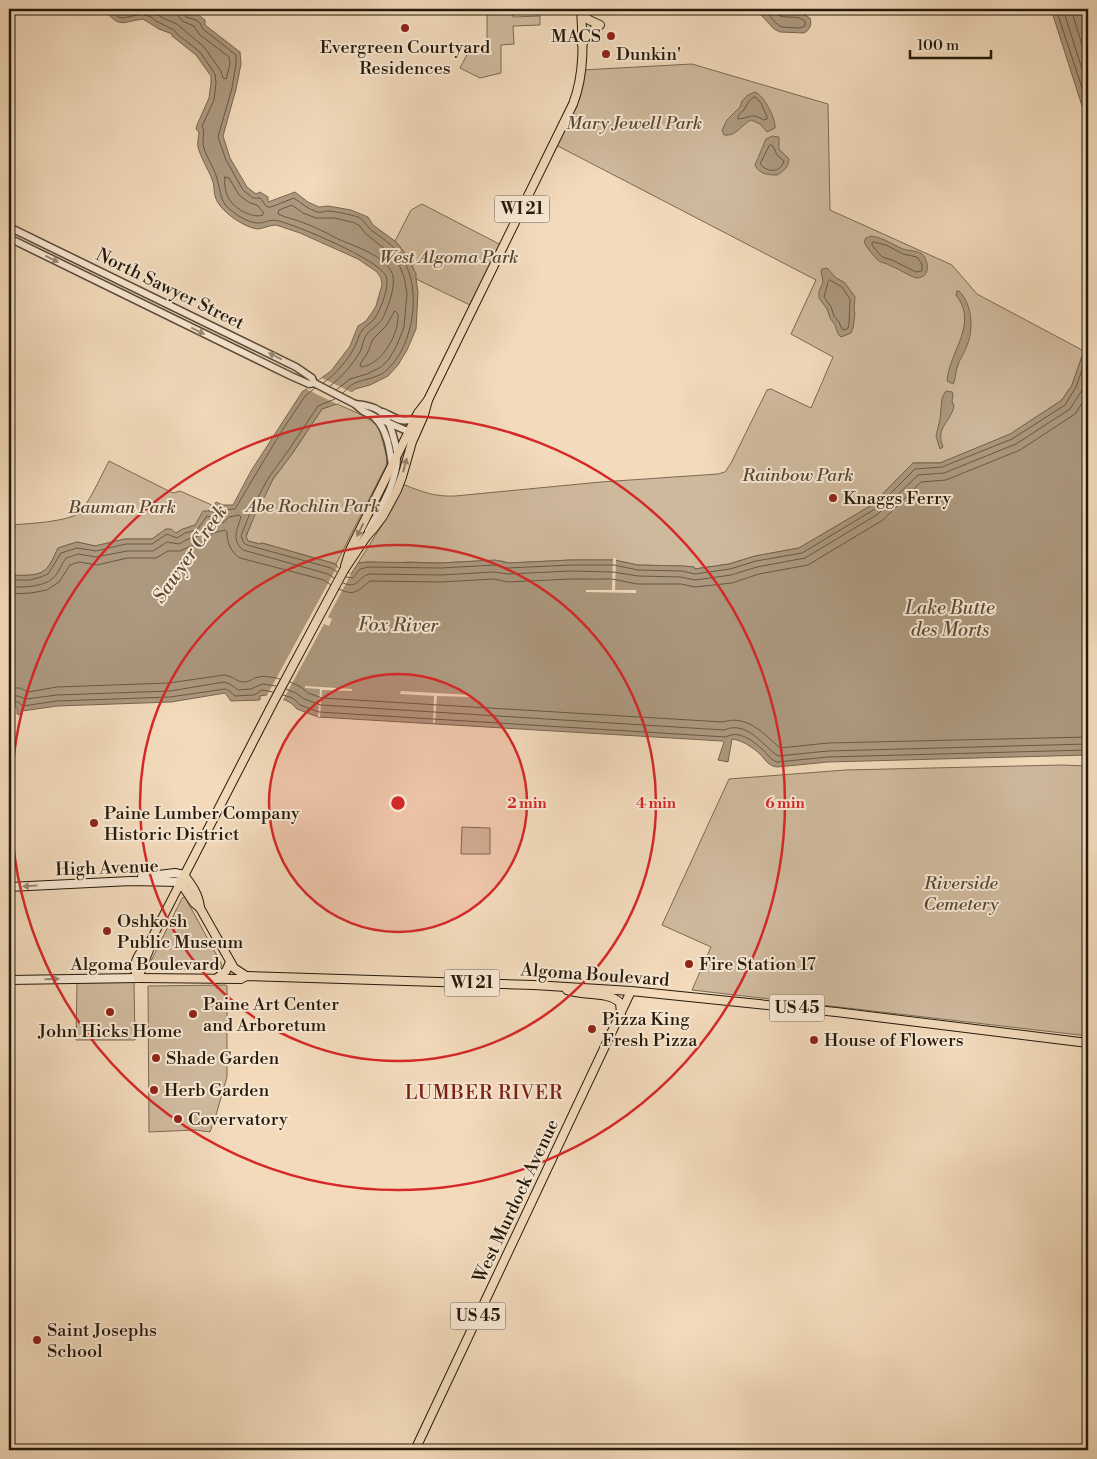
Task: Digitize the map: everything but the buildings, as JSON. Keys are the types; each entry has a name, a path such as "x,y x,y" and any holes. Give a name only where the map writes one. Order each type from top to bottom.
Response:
{"main road":[{"name":"WI 21","path":"138,978 135,969 136,962 144,946 150,942 274,701 344,570 383,516 397,490 412,442 416,417 428,400 574,104 582,75 581,12"},
{"path":"581,12 590,20 600,25 592,31 582,44"},
{"name":"WI 21","path":"344,570 350,550 397,456 424,415 428,400"},
{"name":"High Avenue","path":"9,887 182,879 230,962 246,976"},
{"path":"215,979 226,971 230,962"},
{"name":"Algoma Boulevard","path":"9,980 241,979 246,976 556,986 631,991 826,1011 1088,1043"},
{"path":"556,986 572,992 615,998 620,1002 621,1014"},
{"name":"West Murdock Avenue","path":"415,1450 631,991"}],"street":[{"name":"North Sawyer Street","path":"9,227 296,367 312,378 314,383"},
{"name":"North Sawyer Street","path":"9,238 291,376 309,384 314,383 345,398 363,411 405,430 413,430"},
{"name":"North Sawyer Street","path":"355,404 366,405 380,410 405,422 416,417"},
{"path":"366,537 396,470 397,456 389,422 380,410"},
{"path":"372,415 381,424 385,433 392,466"}],"green space":[{"path":"487,9 504,9 504,14 513,14 513,17 540,16 540,25 513,26 514,44 501,45 501,73 480,78 460,68 472,45 487,45"},
{"path":"692,64 828,104 830,210 952,265 977,294 1084,351 1072,385 1062,400 1011,434 940,463 913,463 872,505 799,548 755,556 729,564 694,569 694,567 682,566 638,565 614,560 508,563 502,561 477,561 358,563 380,528 401,488 405,485 429,494 455,496 601,482 718,474 725,472 731,463 767,390 771,389 811,408 833,357 791,334 816,280 554,144 582,70"},
{"name":"West Algoma Park","path":"422,204 503,246 474,307 416,279 408,259 395,241 411,210"},
{"name":"Abe Rochlin Park","path":"334,404 359,414 379,427 387,458 386,466 336,564 262,543 248,541 246,537 256,510 273,479 322,409"},
{"name":"Bauman Park","path":"109,461 173,493 180,491 214,506 218,513 214,514 212,510 209,510 195,525 176,533 166,529 152,539 125,539 95,546 77,542 58,548 45,570 37,574 9,576 9,525 57,520 80,512"},
{"name":"Riverside Cemetery","path":"1088,766 1088,1036 692,990 711,947 662,925 729,779 845,770"},
{"path":"462,827 490,828 490,854 461,854"},
{"path":"185,897 222,965 220,969 151,969 150,963 182,898"},
{"path":"77,982 134,982 135,1040 76,1040"},
{"path":"226,985 227,1077 210,1132 196,1130 149,1132 148,986"}],"water":[{"path":"104,9 187,9 189,13 197,14 205,20 205,25 240,52 241,64 236,89 223,136 230,158 247,187 256,194 260,192 268,197 268,202 295,192 308,202 319,207 328,206 351,210 368,217 373,225 395,241 401,248 416,273 418,292 416,329 398,365 388,376 370,385 355,389 337,404 322,409 273,479 246,536 248,541 262,543 336,564 337,567 351,574 358,563 368,562 441,563 495,560 508,563 614,560 638,565 682,566 694,567 695,569 729,564 755,556 799,548 872,505 913,463 940,463 1010,434 1062,400 1072,385 1088,339 1088,755 828,762 777,767 766,761 748,745 732,739 728,762 718,760 724,742 722,741 318,717 297,709 285,700 266,695 260,696 260,700 231,701 225,693 171,702 57,706 22,711 22,715 17,714 17,707 9,707 9,576 32,575 45,570 58,548 77,542 95,546 125,539 152,539 166,529 171,529 176,533 195,525 203,511 212,511 214,514 218,513 214,506 216,502 223,505 233,505 251,471 302,392 331,371 350,346 358,326 366,321 376,306 382,285 381,278 377,272 358,259 300,233 276,225 259,229 252,228 234,219 224,210 216,198 212,179 199,151 199,132 196,129 209,98 211,76 196,55 172,36 172,34 159,29 143,19 118,22"},
{"path":"760,9 799,12 810,18 810,27 804,33 780,32 774,29 762,16"},
{"path":"1051,9 1088,9 1088,113 1083,109"},
{"path":"755,92 769,108 774,119 775,128 767,132 760,124 751,120 732,134 724,135 722,130 727,120 740,107 742,101 748,95"},
{"path":"772,136 779,137 779,149 789,159 785,169 777,175 761,172 755,165 766,139"},
{"path":"871,236 903,249 922,254 927,264 925,275 915,278 879,261 864,242 866,238"},
{"path":"827,268 835,277 845,283 855,297 853,328 851,333 841,337 827,309 819,298 823,282 821,271"},
{"path":"957,291 964,297 967,303 971,326 969,341 958,365 953,384 947,381 952,359 961,338 965,317 956,295"},
{"path":"947,391 953,394 952,401 954,406 942,430 941,440 943,447 940,449 936,436 942,398"}],"pier":[{"path":"322,378 353,393 337,404 306,389"},
{"path":"613,558 616,558 615,590 636,590 636,593 586,592 586,590 612,590"},
{"path":"337,567 351,574 328,617 332,619 329,626 324,624 282,702 266,697"},
{"path":"305,686 352,689 352,691 322,690 320,717 318,717 320,689 305,688"},
{"path":"401,691 471,695 471,697 437,696 435,723 433,723 434,696 400,694"}],"place":[{"name":"Evergreen Courtyard Residences","path":"405,28"},
{"name":"MACS","path":"611,36"},
{"name":"Dunkin'","path":"606,54"},
{"name":"Knaggs Ferry","path":"833,498"},
{"name":"Paine Lumber Company Historic District","path":"94,823"},
{"name":"Oshkosh Public Museum","path":"107,931"},
{"name":"Fire Station 17","path":"689,964"},
{"name":"John Hicks Home","path":"110,1012"},
{"name":"Paine Art Center and Arboretum","path":"193,1014"},
{"name":"Pizza King Fresh Pizza","path":"592,1029"},
{"name":"House of Flowers","path":"814,1040"},
{"name":"Shade Garden","path":"156,1058"},
{"name":"Herb Garden","path":"154,1090"},
{"name":"Covervatory","path":"178,1119"},
{"name":"Saint Josephs School","path":"37,1340"}],"district":[{"name":"LUMBER RIVER","path":"484,1093"}],"park label":[{"name":"Mary Jewell Park","path":"634,123"},
{"name":"Rainbow Park","path":"798,475"}],"water label":[{"name":"Sawyer Creek","path":"190,554"},
{"name":"Lake Butte des Morts","path":"950,619"},
{"name":"Fox River","path":"398,625"}]}
